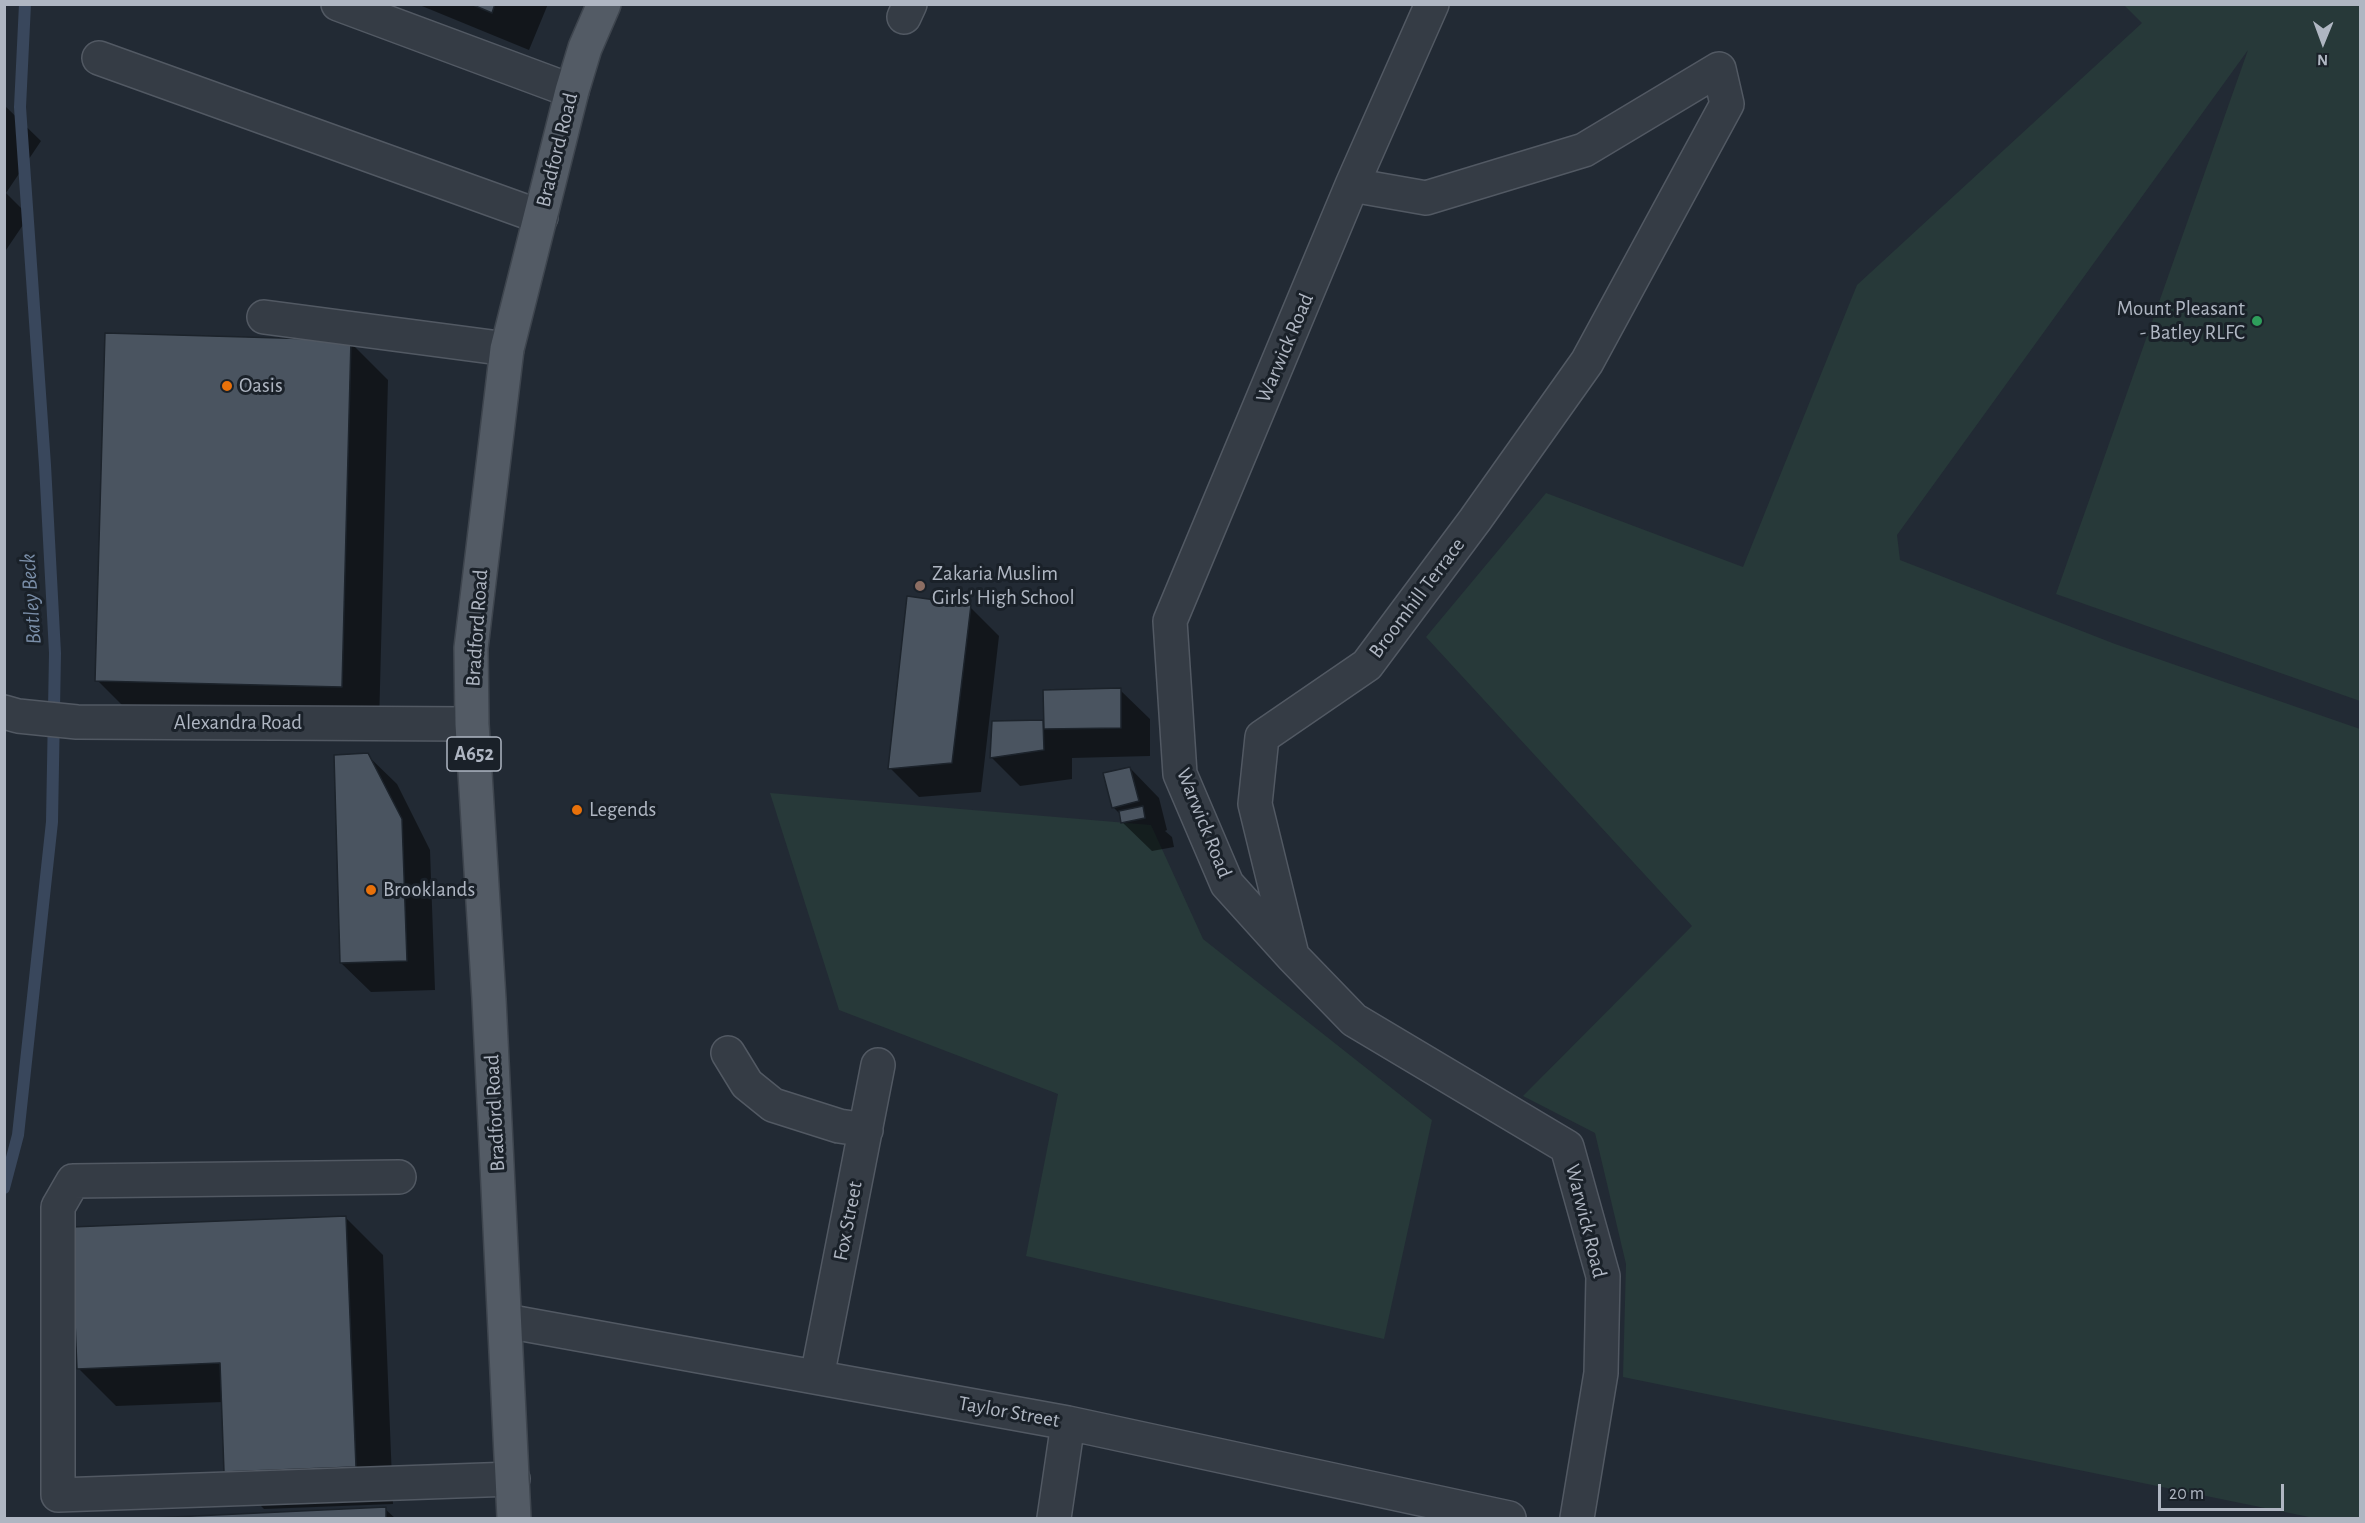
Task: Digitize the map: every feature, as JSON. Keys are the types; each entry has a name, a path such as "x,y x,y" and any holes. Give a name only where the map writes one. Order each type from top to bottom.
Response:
{"main road":[{"name":"Bradford Road","path":"514,1518 506,1321 472,724 471,648 507,349 572,91 585,48 604,4"}],"street":[{"path":"338,4 572,91"},
{"name":"Warwick Road","path":"1432,4 1352,185 1170,621 1180,774 1227,884 1354,1020 1567,1147 1603,1276 1601,1373 1577,1518"},
{"path":"99,58 541,217"},
{"name":"Broomhill Terrace","path":"1292,956 1255,804 1262,737 1367,665 1475,520 1587,362 1727,104 1719,69 1584,150 1426,198 1352,185"},
{"path":"264,317 507,349"},
{"name":"Alexandra Road","path":"11,714 78,722 472,724"},
{"path":"728,1053 747,1084 772,1105 839,1126 866,1130"},
{"name":"Fox Street","path":"817,1377 878,1065"},
{"path":"399,1177 73,1181 58,1207 58,1495 513,1479"},
{"name":"Taylor Street","path":"506,1321 1068,1423 1509,1518"},
{"path":"1053,1518 1068,1423"}],"shaded area":[{"path":"2124,5 2360,5 2360,701 2056,594 2248,50 1897,535 1900,560 2115,644 2360,729 2360,1518 2314,1518 1623,1377 1626,1264 1595,1133 1523,1096 1692,926 1426,637 1546,493 1743,567 1857,285 2142,23"},
{"path":"770,793 1151,825 1203,939 1432,1120 1384,1339 1026,1256 1058,1094 839,1010"}],"building":[{"path":"471,4 495,4 492,13"},
{"path":"105,333 351,340 342,687 95,681"},
{"path":"907,596 971,605 952,763 888,769"},
{"path":"1121,688 1121,728 1044,729 1043,690"},
{"path":"1043,720 1044,750 990,758 992,721"},
{"name":"Brooklands","path":"368,753 402,819 407,961 340,963 334,755"},
{"path":"1130,767 1139,801 1112,808 1103,773"},
{"path":"1143,806 1145,818 1121,823 1119,811"},
{"path":"346,1216 356,1467 224,1472 220,1363 77,1369 71,1227"},
{"path":"386,1507 386,1518 152,1518"}],"waterway":[{"name":"Batley Beck","path":"4,1188 18,1135 52,822 55,653 45,465 20,107 25,4"}],"place":[{"name":"Mount Pleasant - Batley RLFC","path":"2257,321"},
{"name":"Oasis","path":"227,386"},
{"name":"Zakaria Muslim Girls' High School","path":"920,586"},
{"name":"Legends","path":"577,810"},
{"name":"Brooklands","path":"371,890"}]}
